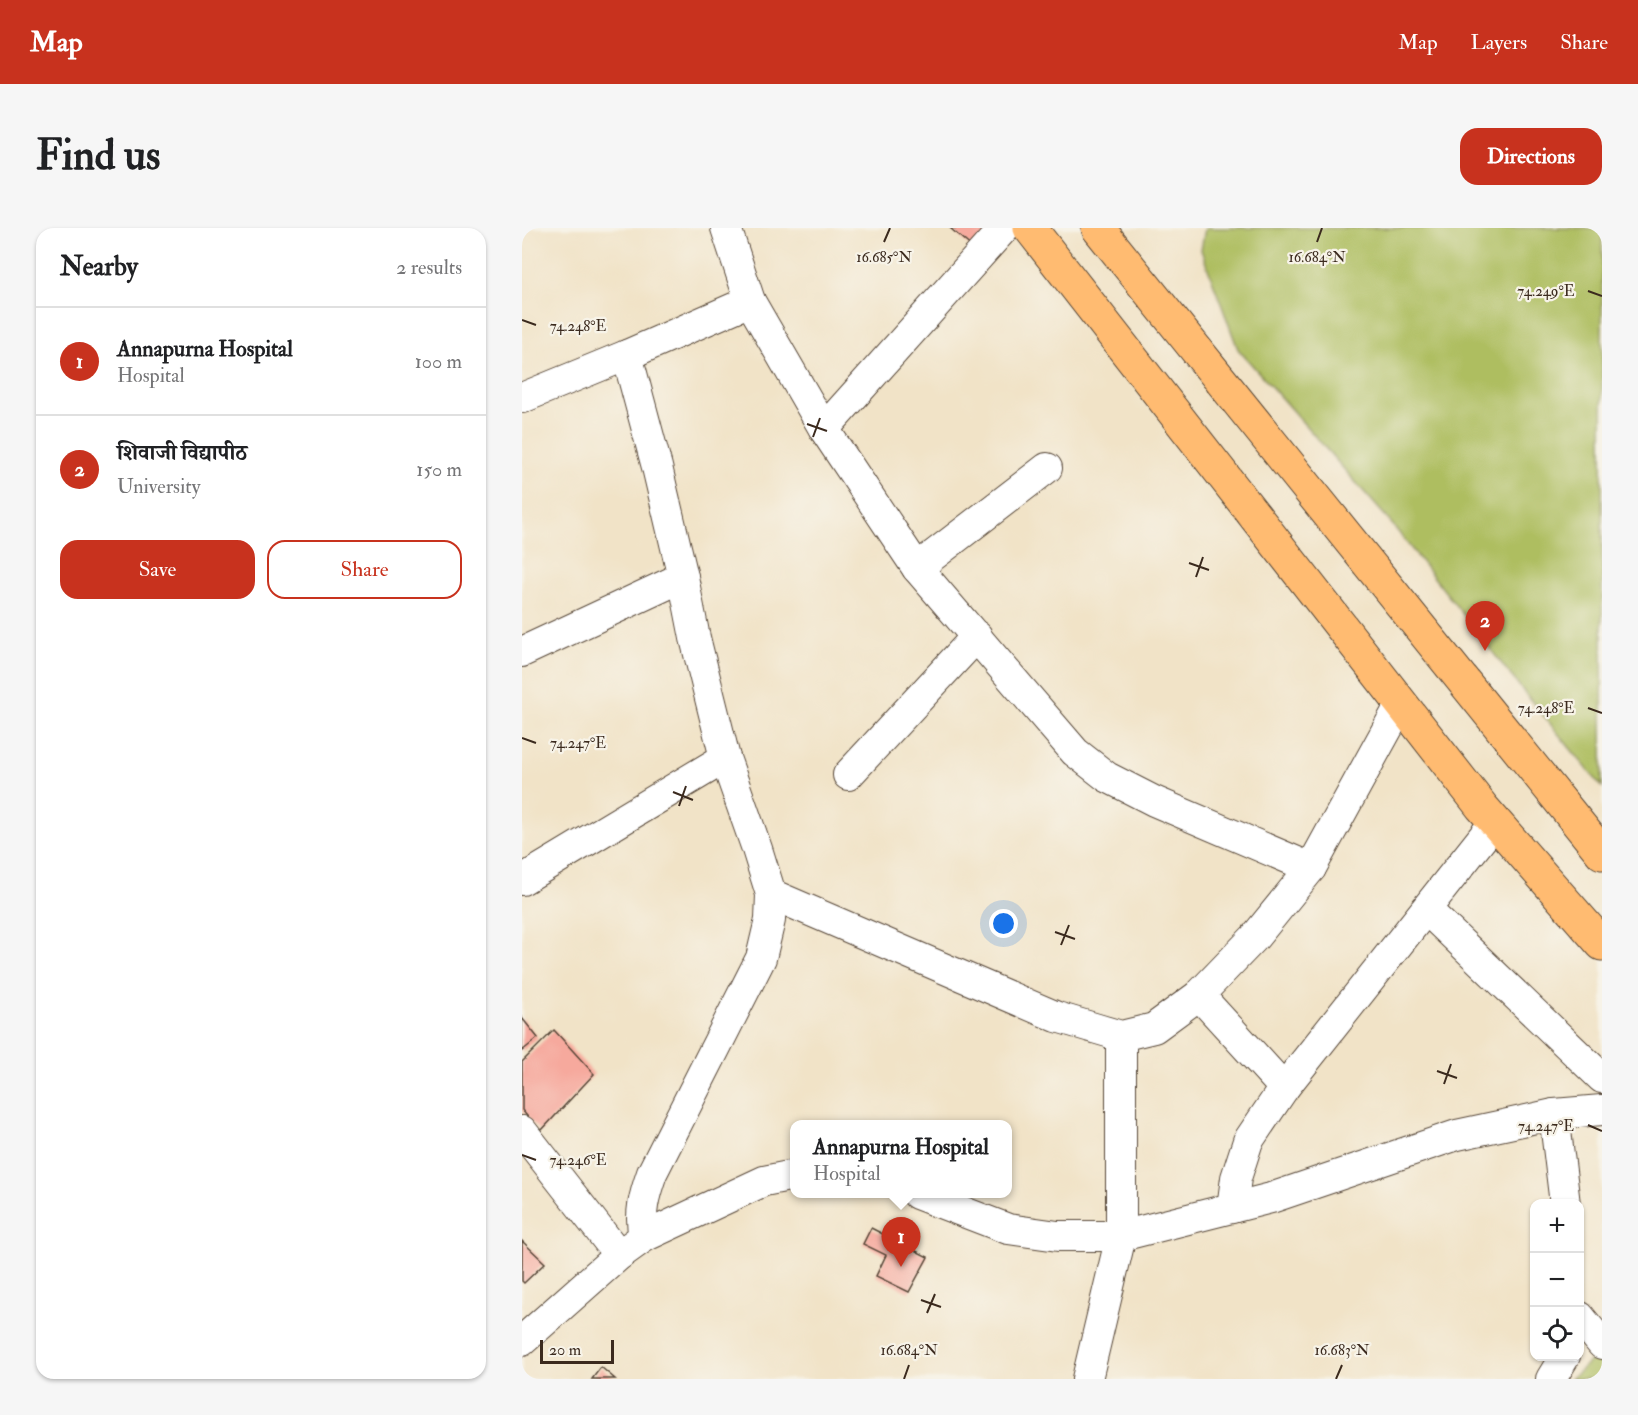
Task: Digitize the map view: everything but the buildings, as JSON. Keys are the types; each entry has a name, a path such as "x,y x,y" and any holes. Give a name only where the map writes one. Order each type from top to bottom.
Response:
{"main road":[{"path":"1030,228 1495,822 1602,944"},
{"path":"1098,228 1602,854"}],"street":[{"path":"726,228 750,301 824,429 917,568 1076,752 1107,777 1154,801 1311,868"},
{"path":"824,429 1004,228"},
{"path":"522,398 750,301"},
{"path":"627,355 657,467 695,638 725,758 771,894 770,920 760,958 652,1173 643,1197 640,1219 644,1237"},
{"path":"917,568 1047,468"},
{"path":"522,652 683,577"},
{"path":"848,775 977,636"},
{"path":"771,894 1057,1017 1121,1036 1154,1028 1199,995 1255,937 1311,868 1401,704"},
{"path":"522,880 725,758"},
{"path":"1232,1208 1236,1178 1248,1141 1284,1088 1495,822"},
{"path":"1427,910 1602,1078"},
{"path":"1199,995 1284,1088"},
{"path":"1087,1379 1121,1236 1121,1036"},
{"path":"927,1198 1008,1229 1058,1236 1121,1236 1271,1198 1457,1136 1554,1114 1602,1110"},
{"path":"1554,1114 1565,1199"},
{"path":"522,1131 619,1255"},
{"path":"522,1341 619,1255 644,1237 764,1181 790,1176"},
{"path":"1584,1322 1602,1344"},
{"path":"1551,1379 1562,1361"}],"green space":[{"path":"1205,228 1602,228 1602,787 1388,519 1238,349 1201,250"},
{"path":"1602,1358 1602,1379 1571,1379 1590,1361"}],"place":[{"name":"शिवाजी विद्यापीठ","path":"1485,651"},
{"name":"Annapurna Hospital","path":"901,1267"}]}
